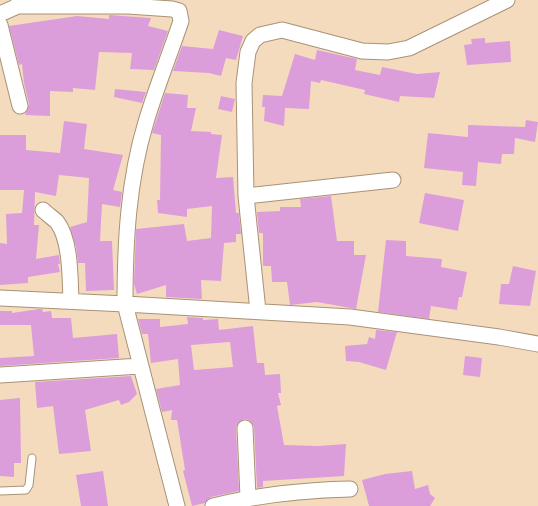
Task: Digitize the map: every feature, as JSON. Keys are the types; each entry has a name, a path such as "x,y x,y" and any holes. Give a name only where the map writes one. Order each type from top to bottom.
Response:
{"street":[{"path":"258,311 246,196 245,64 253,41 260,35 282,30 362,51 388,52 409,48 507,0"},
{"path":"0,14 18,3 128,6 172,9 179,12 181,21 146,122 136,163 127,225 125,304 177,506"},
{"path":"0,25 20,106"},
{"path":"246,196 393,180"},
{"path":"43,210 57,222 64,237 68,256 71,301"},
{"path":"0,298 350,316 538,344"},
{"path":"0,375 140,366"},
{"path":"245,428 248,497"},
{"path":"213,506 248,497 311,490 350,489"}],"lane":[{"path":"0,491 26,490 29,485 32,458"}],"building":[{"path":"109,15 151,18 148,26 168,31 154,70 130,69 132,53 99,52 95,90 73,88 73,92 50,91 50,116 25,115 29,104 24,83 22,64 19,65 9,26 77,16 109,19"},
{"path":"219,30 243,36 236,60 226,58 221,76 209,73 173,71 182,46 213,49"},
{"path":"485,38 485,43 510,41 511,62 467,65 464,45 472,44 471,39"},
{"path":"317,50 357,59 355,70 380,75 382,67 417,74 440,72 434,98 400,96 399,102 364,94 365,90 321,80 320,83 311,81 309,109 285,108 284,126 264,121 265,107 262,107 263,95 282,96 295,54 315,60"},
{"path":"115,89 146,92 142,103 114,97"},
{"path":"165,93 188,95 187,108 196,108 191,131 211,132 211,134 222,135 216,178 233,177 236,213 239,213 241,234 236,234 236,242 224,243 221,281 201,280 202,299 166,297 166,285 137,294 134,284 136,229 184,224 187,241 211,238 212,206 187,209 187,217 158,213 157,200 160,200 161,135 152,133"},
{"path":"221,96 235,99 232,112 218,109"},
{"path":"526,120 538,122 535,142 515,138 514,154 502,154 501,164 478,162 476,186 462,185 463,172 424,168 428,133 468,137 468,125 525,127"},
{"path":"64,121 87,124 84,149 123,155 113,190 122,192 120,207 102,204 100,241 112,241 114,290 86,291 85,263 78,263 76,247 70,227 87,222 89,178 59,175 56,196 35,192 34,225 39,225 36,259 59,255 60,264 58,264 60,272 28,277 28,283 0,285 0,243 7,244 6,214 22,213 24,190 0,190 0,135 26,135 26,150 60,153"},
{"path":"425,193 464,200 458,231 419,223"},
{"path":"331,196 337,241 354,241 354,255 366,255 356,309 317,302 290,305 287,282 272,282 271,266 263,266 263,233 259,233 257,212 280,211 280,207 301,207 300,199"},
{"path":"386,240 406,241 406,256 442,259 441,267 467,272 462,297 459,297 457,310 431,306 429,319 378,312"},
{"path":"513,266 536,271 530,306 499,304 501,284 509,284"},
{"path":"42,309 43,312 51,311 52,318 71,318 73,338 117,334 119,358 0,366 0,358 34,356 31,325 0,325 0,311 12,311 12,313"},
{"path":"187,317 203,318 203,320 218,319 219,330 253,326 257,363 264,363 265,375 280,374 281,393 278,393 281,405 277,406 284,445 319,446 346,444 344,476 263,481 263,487 257,488 254,427 249,420 244,419 237,424 236,428 239,491 211,497 205,503 192,506 183,471 185,470 177,420 171,420 172,410 162,412 156,389 180,385 178,359 151,363 148,334 142,334 138,319 160,319 160,327 188,324","holes":["230,342 233,367 194,370 191,345"]},
{"path":"376,330 397,332 386,370 359,362 346,361 345,346 367,344 369,337 375,339"},
{"path":"465,356 482,358 480,377 463,375"},
{"path":"131,376 137,394 129,402 121,405 119,400 85,410 91,451 59,454 53,406 37,408 35,382"},
{"path":"20,398 21,463 14,463 14,477 0,476 0,400"},
{"path":"103,471 108,506 81,506 76,475"},
{"path":"412,471 415,489 428,485 430,494 435,498 430,506 369,506 362,480 385,474"}]}
